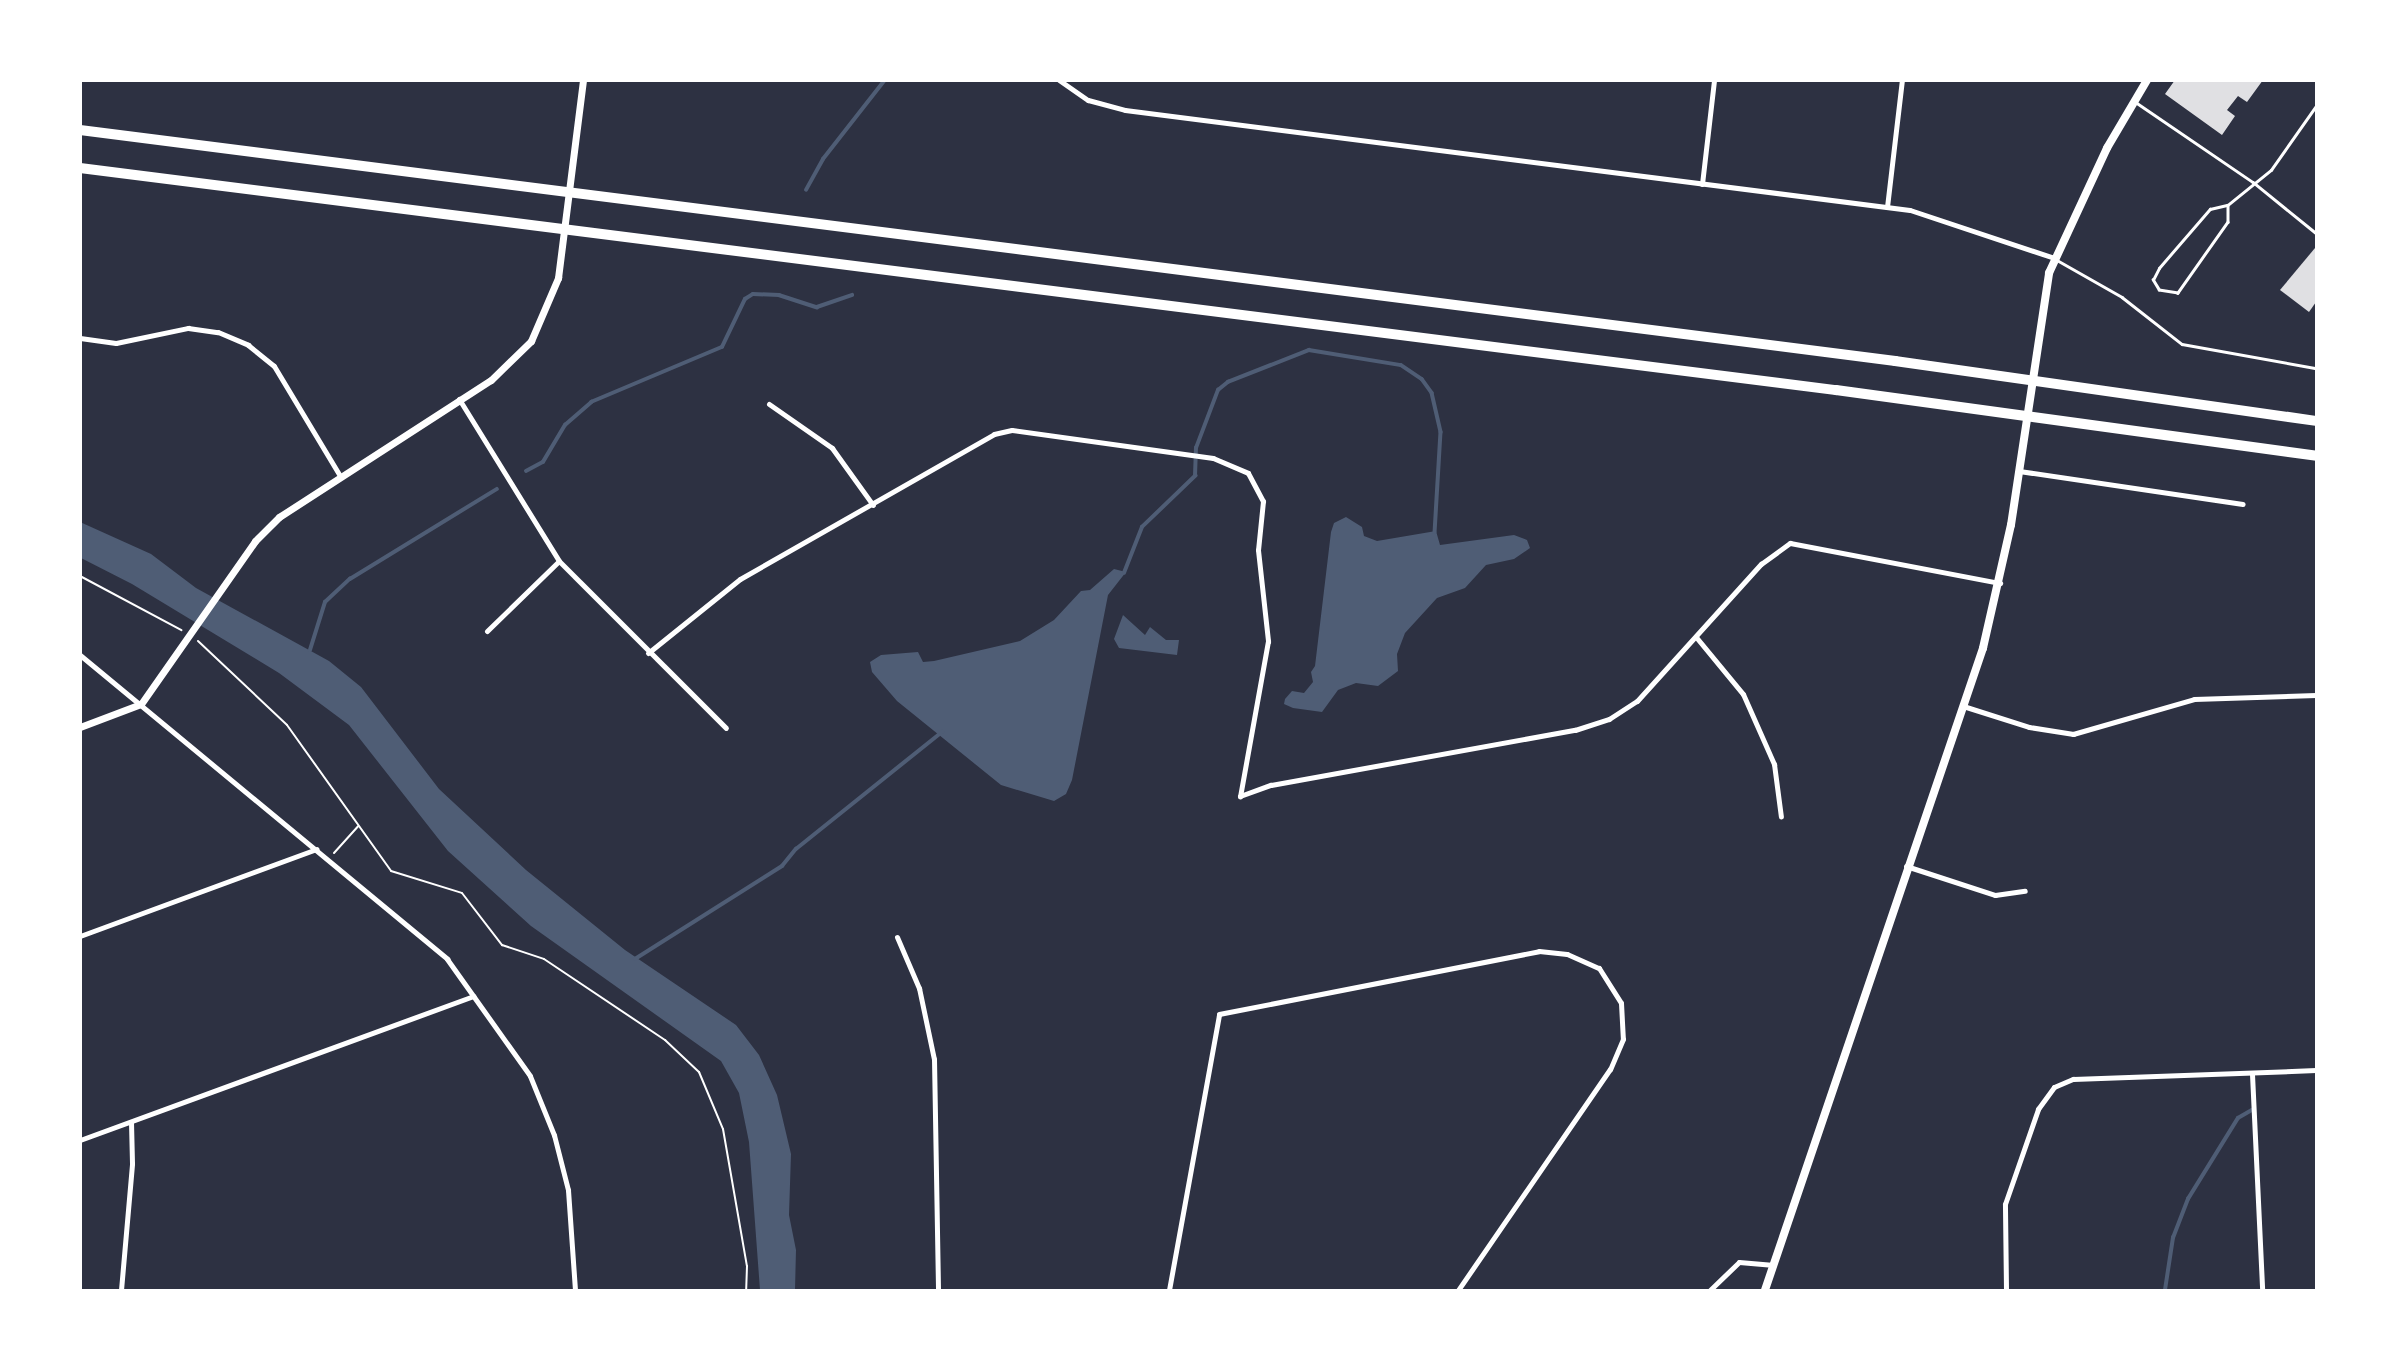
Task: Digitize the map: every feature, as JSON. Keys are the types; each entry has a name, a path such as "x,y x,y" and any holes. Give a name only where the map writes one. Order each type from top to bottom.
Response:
{"highway":[{"path":"80,130 1895,361 2316,421"},
{"path":"80,168 1809,387 2316,456"}],"main road":[{"path":"1765,1290 1906,866 1963,706 2000,583 2021,460 2038,334 2054,258 2147,80"}],"street":[{"path":"80,727 141,704 265,529 339,474 459,399 516,358 531,341 552,298 583,80"},
{"path":"1059,80 1088,100 1125,110 1887,207 1937,217 2054,258"},
{"path":"1702,184 1714,80"},
{"path":"1887,207 1902,80"},
{"path":"80,338 116,344 188,328 218,332 248,345 274,366 339,474"},
{"path":"459,399 559,561 648,653 726,728"},
{"path":"769,404 832,449 873,505"},
{"path":"648,653 715,594 994,434 1012,430 1213,458 1248,473 1262,501 1258,550 1268,641 1240,796 1271,785 1591,726 1637,701 1761,564 1790,544 2000,583"},
{"path":"2019,471 2243,504"},
{"path":"487,631 559,561"},
{"path":"1696,637 1737,686 1751,712 1774,764 1782,817"},
{"path":"80,655 418,930 447,959 530,1076 554,1135 568,1190 575,1290"},
{"path":"1963,706 2029,727 2073,734 2194,699 2316,695"},
{"path":"80,936 316,849"},
{"path":"1906,866 1995,895 2025,891"},
{"path":"897,937 919,988 934,1059 938,1290"},
{"path":"1169,1290 1219,1014 1539,951 1567,954 1599,968 1621,1003 1623,1039 1610,1069 1458,1290"},
{"path":"80,1140 473,996"},
{"path":"2006,1290 2005,1204 2038,1109 2054,1087 2073,1079 2316,1070"},
{"path":"2252,1074 2262,1290"},
{"path":"121,1290 132,1163 131,1122"},
{"path":"1710,1290 1740,1262 1774,1265"}],"lane":[{"path":"2134,101 2253,182 2316,233"},
{"path":"2228,205 2228,222 2178,293 2159,290 2153,280 2159,268 2210,209 2228,205 2270,170 2316,106"},
{"path":"2054,258 2140,309 2166,336 2182,344 2316,368"}],"path":[{"path":"80,576 210,649 287,724 391,871 462,893 502,945 544,959 665,1040 699,1072 723,1129 747,1266 746,1290"},
{"path":"329,859 359,825"}],"water":[{"path":"1346,517 1362,527 1364,536 1377,541 1436,531 1440,545 1514,535 1527,540 1530,548 1514,559 1486,565 1465,588 1437,598 1405,633 1397,654 1398,671 1378,686 1356,683 1338,690 1322,712 1293,708 1284,704 1285,699 1292,691 1304,693 1313,682 1311,672 1315,666 1331,532 1334,523"},
{"path":"80,522 151,554 196,588 329,661 361,687 439,789 526,870 625,950 736,1025 759,1055 777,1095 791,1154 789,1215 796,1250 795,1290 760,1290 749,1142 739,1093 721,1061 531,926 448,851 349,725 279,673 132,584 81,558"},
{"path":"1114,569 1126,572 1108,595 1072,780 1066,794 1054,801 1001,785 897,701 872,672 870,662 881,655 918,652 923,662 934,661 1020,641 1054,620 1081,591 1090,590"},
{"path":"1123,615 1145,635 1150,627 1166,640 1179,640 1177,655 1119,648 1114,639"}],"building":[{"path":"2175,80 2263,80 2247,102 2238,96 2227,110 2235,116 2222,135 2165,94"},
{"path":"2315,248 2316,302 2309,312 2280,290"}],"waterway":[{"path":"806,190 823,159 885,80"},
{"path":"526,471 543,462 565,425 591,402 722,347 745,299 753,294 779,295 817,307 852,295"},
{"path":"1124,573 1142,527 1195,476 1196,448 1218,390 1228,382 1309,350 1401,365 1422,379 1432,393 1441,432 1435,532"},
{"path":"310,650 325,602 350,579 497,489"},
{"path":"635,959 782,866 796,849 942,732"},
{"path":"2165,1290 2173,1238 2188,1199 2238,1118 2252,1110"}]}
